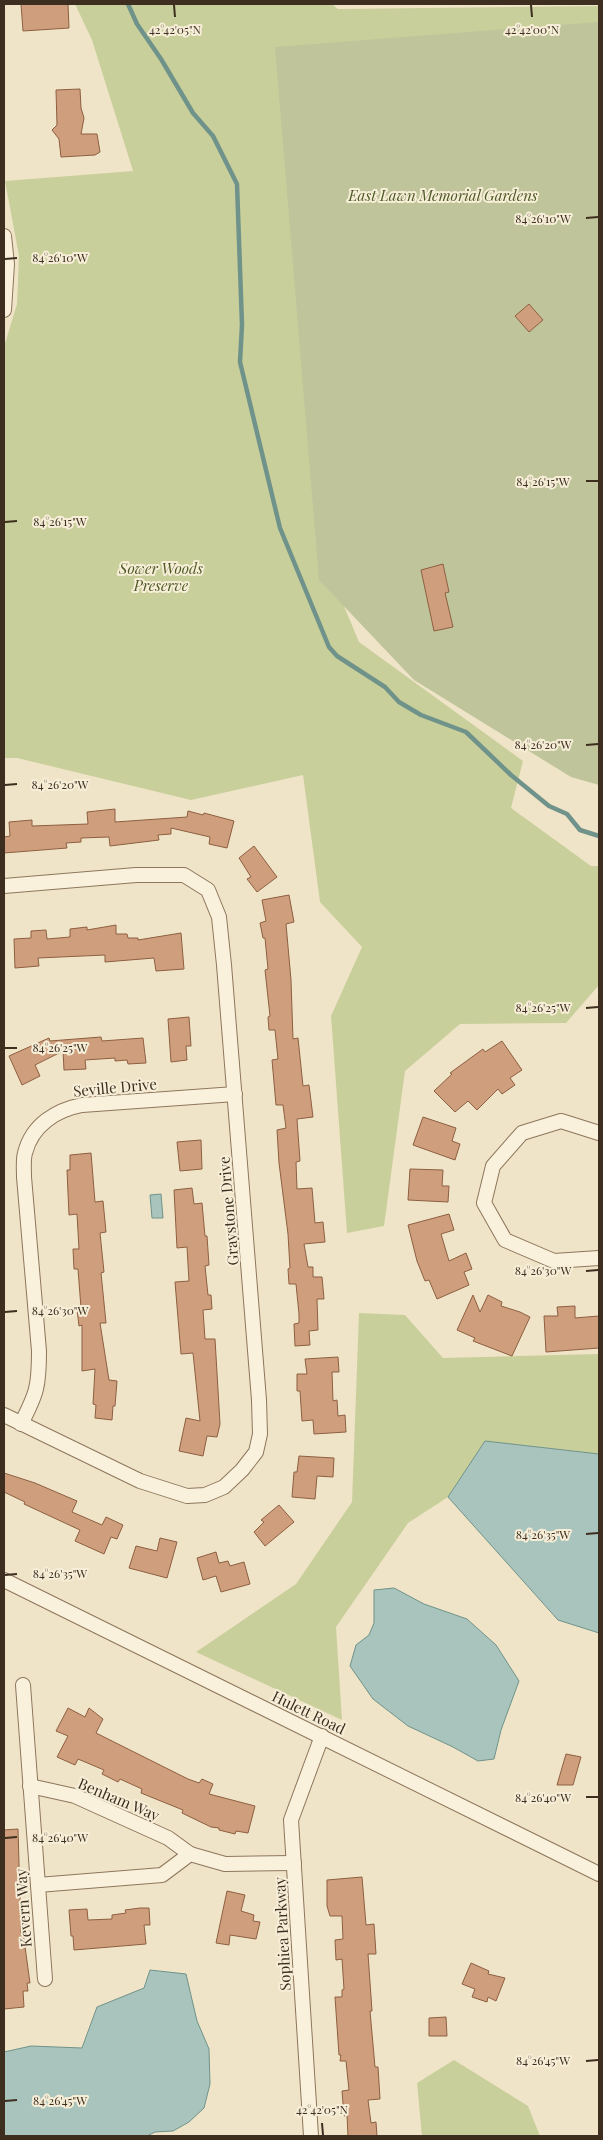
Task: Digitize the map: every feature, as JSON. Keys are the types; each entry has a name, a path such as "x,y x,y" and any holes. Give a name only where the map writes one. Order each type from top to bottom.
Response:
{"street":[{"path":"4,236 8,264 4,310"},
{"name":"Graystone Drive","path":"4,886 136,875 184,875 208,890 219,917 235,1094 260,1434 256,1452 242,1470 224,1487 204,1495 187,1496 140,1481 4,1415"},
{"name":"Seville Drive","path":"22,1424 36,1395 39,1378 39,1351 24,1177 25,1153 40,1125 64,1108 82,1105 235,1094"},
{"path":"599,1133 561,1121 522,1133 494,1166 484,1203 505,1240 554,1261 599,1258"},
{"name":"Hulett Road","path":"4,1580 599,1874"},
{"name":"Kevern Way","path":"23,1686 45,1979"},
{"name":"Sophiea Parkway","path":"311,2136 292,1820 322,1736"},
{"name":"Benham Way","path":"30,1786 75,1796 168,1838 190,1854 225,1864 294,1863"},
{"path":"38,1884 162,1875 190,1854"}],"green space":[{"name":"Sower Woods Preserve","path":"75,4 332,4 338,9 599,6 599,49 315,537 359,642 523,761 511,808 591,866 599,866 599,985 566,1023 460,1024 405,1071 384,1226 347,1233 331,1016 362,947 320,902 303,775 191,800 17,758 4,758 4,347 17,304 19,256 5,181 133,171 92,40"},
{"name":"East Lawn Memorial Gardens","path":"599,22 599,785 571,777 414,680 319,580 275,47"},
{"path":"359,1313 405,1315 443,1358 599,1354 599,1454 485,1441 448,1497 408,1523 336,1627 342,1720 196,1652 296,1584 352,1502"},
{"path":"454,2060 528,2106 540,2136 422,2136 417,2083"}],"water":[{"path":"161,1194 163,1218 152,1218 150,1195"},
{"path":"485,1441 599,1454 599,1633 558,1620 448,1497"},
{"path":"394,1588 424,1604 467,1619 496,1645 519,1681 501,1730 494,1759 478,1761 408,1726 373,1699 350,1666 356,1645 369,1635 374,1623 374,1590"},
{"path":"150,1970 186,1974 197,2021 209,2049 210,2084 204,2108 189,2122 173,2131 155,2132 147,2136 4,2136 4,2052 31,2046 82,2048 97,2007 144,1988"}],"building":[{"path":"21,4 68,4 69,28 23,31"},
{"path":"80,89 81,108 84,118 81,134 97,134 100,152 95,155 61,157 59,139 52,130 57,125 56,90"},
{"path":"529,304 543,320 529,332 515,316"},
{"path":"443,564 449,592 445,593 453,627 434,631 421,570"},
{"path":"115,809 115,822 187,817 188,811 234,821 227,848 209,844 210,837 171,828 171,834 158,835 159,840 110,846 109,837 81,838 81,842 66,843 67,848 4,853 4,837 10,836 9,822 32,820 32,826 88,824 87,812"},
{"path":"254,846 277,877 257,892 247,879 251,877 239,858"},
{"path":"289,895 294,922 286,924 291,980 293,1039 298,1038 303,1086 309,1085 313,1117 297,1119 300,1161 296,1162 297,1189 312,1188 315,1223 323,1222 325,1242 304,1244 308,1267 313,1267 313,1277 322,1277 324,1299 317,1299 318,1330 309,1331 310,1345 295,1346 294,1324 299,1323 299,1314 296,1284 289,1284 288,1234 277,1130 286,1128 283,1105 276,1105 272,1060 278,1059 275,1030 269,1030 268,1017 270,1016 265,970 268,969 265,938 263,938 260,923 266,921 262,900"},
{"path":"116,925 116,934 127,934 128,938 138,938 138,940 181,933 184,969 156,971 154,958 105,962 105,955 38,958 39,966 15,968 14,939 31,938 31,931 46,930 47,939 70,937 70,929 87,927 87,930"},
{"path":"189,1017 191,1046 186,1046 187,1060 171,1062 168,1019"},
{"path":"101,1037 102,1041 143,1038 146,1063 128,1064 127,1060 115,1061 115,1058 85,1060 86,1069 64,1070 63,1051 35,1065 40,1076 22,1085 9,1056 49,1038 50,1041"},
{"path":"502,1041 522,1070 510,1078 515,1085 502,1094 498,1089 477,1110 468,1101 455,1112 434,1091 452,1074 450,1073 483,1049 485,1052"},
{"path":"423,1117 456,1128 452,1141 460,1144 455,1160 413,1145"},
{"path":"201,1140 202,1169 180,1171 177,1142"},
{"path":"91,1153 95,1202 103,1201 106,1232 100,1233 104,1272 101,1273 106,1323 100,1323 109,1380 117,1381 112,1420 95,1418 96,1405 93,1404 95,1369 82,1371 82,1325 79,1326 77,1309 81,1308 78,1269 74,1269 73,1249 79,1249 77,1214 69,1215 67,1170 70,1170 70,1155"},
{"path":"410,1169 443,1170 442,1186 449,1186 448,1202 408,1200"},
{"path":"192,1188 194,1204 202,1203 205,1236 207,1236 209,1265 205,1266 208,1295 211,1295 212,1309 203,1310 205,1339 215,1339 220,1424 217,1437 207,1436 203,1456 179,1451 186,1418 200,1421 193,1353 181,1354 175,1282 189,1281 187,1247 177,1248 174,1190"},
{"path":"449,1214 454,1230 441,1234 449,1261 466,1253 472,1269 464,1272 469,1285 437,1299 429,1280 425,1281 417,1261 408,1225"},
{"path":"473,1295 480,1312 488,1295 502,1302 501,1306 530,1317 512,1356 473,1341 475,1338 457,1330"},
{"path":"575,1306 575,1318 599,1316 599,1348 546,1352 544,1316 558,1316 557,1307"},
{"path":"338,1357 339,1372 332,1372 333,1401 337,1400 338,1416 345,1415 346,1432 314,1434 313,1420 302,1421 300,1391 297,1391 297,1374 307,1374 305,1359"},
{"path":"299,1456 334,1458 333,1477 317,1476 315,1499 292,1497 294,1472 297,1472"},
{"path":"4,1473 35,1483 77,1501 72,1512 102,1525 106,1517 123,1525 117,1539 111,1537 104,1554 75,1541 80,1530 24,1504 25,1502 4,1492"},
{"path":"279,1505 294,1522 265,1546 254,1532 264,1522 261,1520"},
{"path":"160,1538 177,1542 167,1578 129,1568 136,1546 157,1551"},
{"path":"216,1552 219,1563 228,1561 230,1566 244,1562 250,1584 221,1592 216,1576 203,1580 197,1558"},
{"path":"68,1708 85,1717 89,1708 103,1719 96,1733 188,1779 199,1783 202,1779 213,1784 209,1794 255,1806 248,1833 236,1831 235,1834 211,1827 182,1813 183,1810 141,1793 142,1789 120,1779 118,1782 102,1774 104,1770 78,1759 75,1765 57,1757 68,1736 56,1731"},
{"path":"566,1754 581,1757 573,1785 557,1785"},
{"path":"18,1829 21,1933 23,1932 30,1983 27,1983 28,1991 23,1991 24,2007 4,2009 4,1830"},
{"path":"362,1877 366,1925 374,1924 376,1954 368,1954 372,2011 370,2011 375,2067 378,2067 380,2099 368,2100 371,2123 376,2122 377,2136 348,2136 347,2115 344,2116 342,2091 349,2090 346,2061 340,2061 341,2055 339,2055 335,1997 342,1997 342,1990 344,1989 342,1959 336,1960 335,1940 343,1939 342,1916 330,1916 327,1906 327,1880"},
{"path":"227,1891 245,1895 241,1911 254,1915 253,1921 260,1922 256,1939 230,1935 229,1945 216,1943"},
{"path":"149,1908 150,1925 144,1925 146,1944 74,1950 69,1910 87,1909 88,1920 112,1919 112,1915 126,1913 125,1910"},
{"path":"471,1963 489,1971 488,1974 505,1978 496,2001 488,1997 487,2002 472,1997 475,1989 462,1984"},
{"path":"446,2017 447,2036 429,2036 429,2018"}],"waterway":[{"path":"128,4 137,24 161,59 193,113 213,136 237,184 242,325 240,362 280,528 329,647 337,656 385,687 399,702 421,715 466,732 511,775 549,806 567,814 580,830 599,836"}]}
